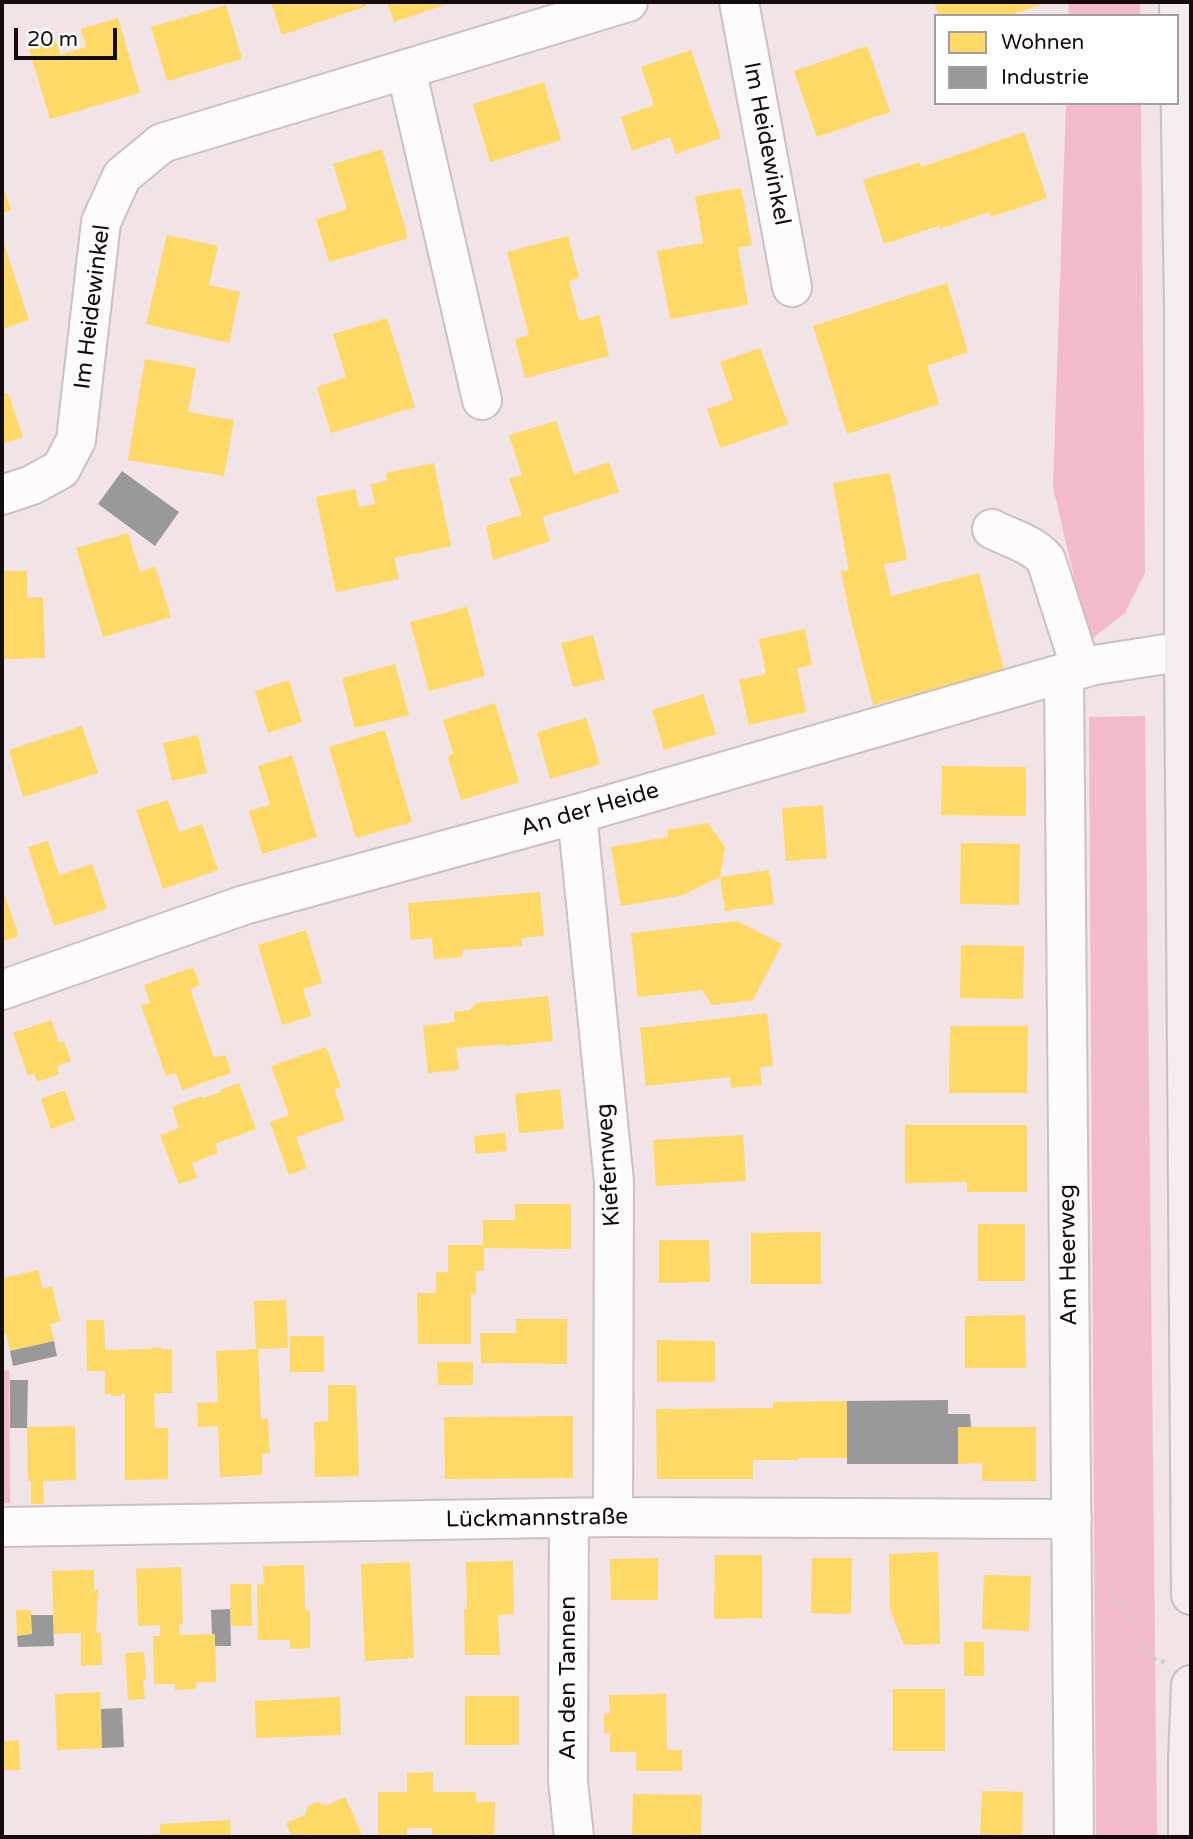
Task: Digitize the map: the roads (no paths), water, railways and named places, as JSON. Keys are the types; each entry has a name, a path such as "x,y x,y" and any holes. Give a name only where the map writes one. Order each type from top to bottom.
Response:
{"main road":[{"path":"1179,2 1187,651 1191,1595"},
{"path":"1181,1675 1190,1760 1188,1837"}],"street":[{"name":"Im Heidewinkel","path":"2,495 32,485 61,469 76,440 101,222 122,176 162,143 628,2"},
{"name":"Im Heidewinkel","path":"739,2 793,287"},
{"path":"405,69 482,400"},
{"name":"Am Heerweg","path":"992,529 1032,548 1046,561 1072,671 1074,1837"},
{"name":"An der Heide","path":"2,990 244,905 576,814 1072,671 1187,651"},
{"name":"Kiefernweg","path":"576,814 614,1182 613,1517"},
{"name":"Lückmannstraße","path":"2,1527 613,1517 1072,1519"},
{"name":"An den Tannen","path":"569,1518 568,1781 574,1837"}]}
